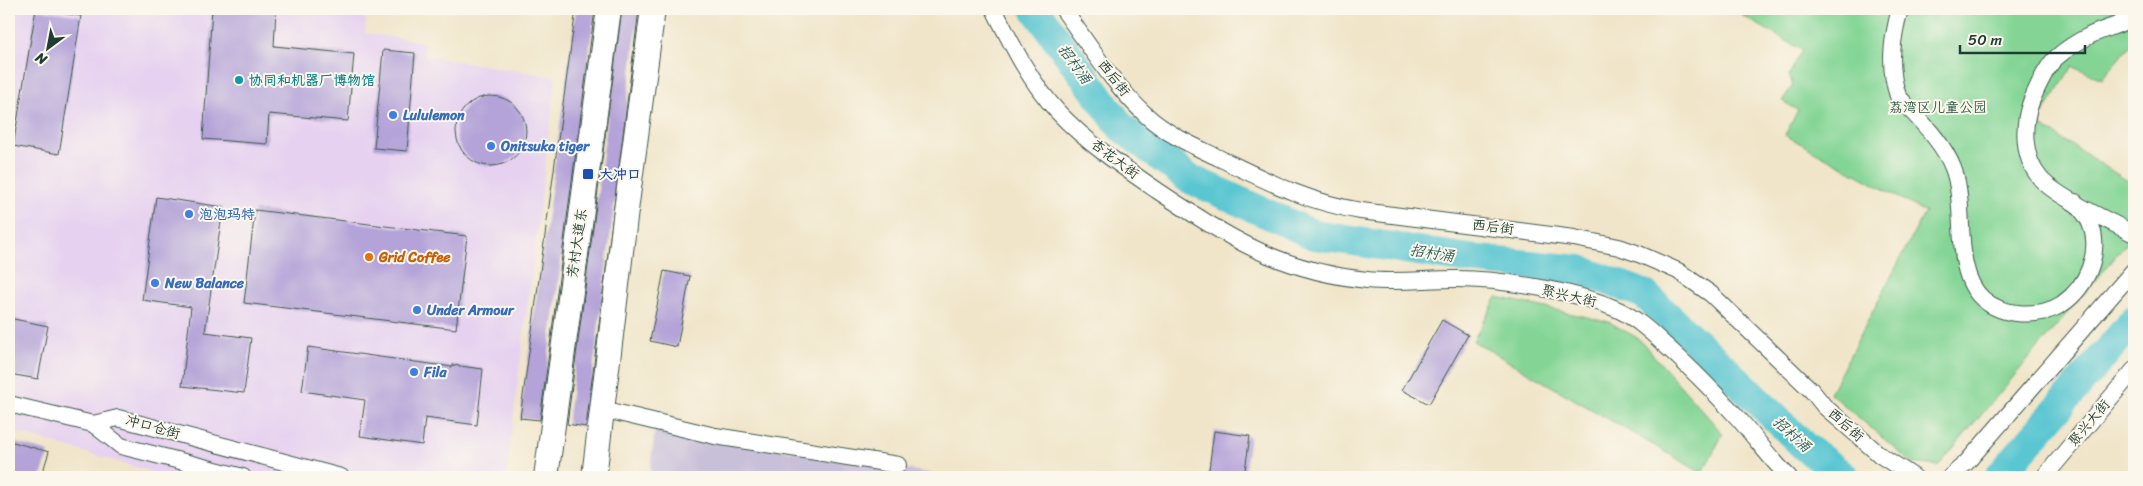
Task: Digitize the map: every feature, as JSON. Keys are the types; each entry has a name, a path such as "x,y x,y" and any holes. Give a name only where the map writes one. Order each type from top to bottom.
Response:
{"highway":[{"name":"芳村大道东","path":"546,477 609,9"},
{"path":"594,477 653,9"}],"street":[{"name":"杏花大街","path":"994,9 1027,71 1057,111 1077,131 1130,172 1235,241 1281,261"},
{"name":"西后街","path":"1062,9 1116,82 1134,103 1161,128 1285,190 1334,206 1361,211 1541,233 1598,243 1639,254 1678,271 1711,294 1812,391 1824,406 1880,455 1914,477"},
{"path":"1900,9 1894,30 1892,51 1895,87 1898,96 1942,145 1954,169 1960,197 1964,258 1967,274 1983,299 1997,308 2019,314 2047,311 2062,304 2090,270 2094,256 2094,238 2090,222 2075,202"},
{"path":"2134,16 2128,21 2089,36 2056,58 2035,92 2028,109 2026,123 2026,141 2030,160 2039,178 2051,188 2134,234"},
{"name":"聚兴大街","path":"1281,261 1311,270 1370,280 1459,279 1511,284 1592,300 1616,309 1642,324 1689,366 1740,420 1764,452 1789,477"},
{"path":"1950,477 1967,462 2134,270"},
{"name":"聚兴大街","path":"2044,477 2134,370"},
{"path":"9,404 93,424"},
{"path":"602,409 714,436 898,465"},
{"name":"冲口仓街","path":"93,424 118,418 341,477"},
{"name":"冲口仓街","path":"93,424 121,446 243,477"}],"shaded area":[{"path":"9,9 304,9 304,11 366,18 365,33 424,42 425,56 556,77 506,477 169,477 9,430"},
{"path":"655,429 954,477 649,477"}],"green space":[{"name":"荔湾区儿童公园","path":"1731,9 2134,9 2134,40 2102,79 2073,66 2037,123 2134,185 2134,234 1938,466 1912,463 1830,393 1925,212 1785,135 1798,110 1782,101 1793,85 1789,75 1802,50"},
{"path":"1497,297 1609,322 1639,339 1723,434 1702,473 1473,341"}],"building":[{"path":"36,9 81,16 59,154 13,146"},
{"name":"协同和机器厂博物馆","path":"212,9 276,9 274,46 354,54 348,121 269,114 267,144 203,139"},
{"path":"576,9 595,9 540,420 520,418"},
{"path":"622,9 639,9 586,427 567,424"},
{"path":"383,50 415,53 407,151 374,148"},
{"path":"491,96 504,99 516,106 523,118 526,131 523,144 516,156 504,163 491,166 478,163 466,156 459,144 456,131 459,118 466,106 478,99"},
{"path":"156,197 223,207 205,332 251,338 244,393 182,386 191,307 142,300"},
{"path":"255,210 467,236 456,329 244,303"},
{"path":"664,271 690,276 677,347 650,341"},
{"path":"9,318 48,326 38,379 9,374"},
{"path":"1442,320 1468,335 1429,404 1402,390"},
{"path":"308,347 452,367 452,365 483,369 477,425 425,418 422,445 360,436 365,400 302,391"},
{"path":"1214,431 1250,436 1244,477 1208,477"},
{"path":"9,441 49,452 41,477 9,477"}],"waterway":[{"name":"招村涌","path":"1035,9 1122,128 1188,178 1314,235 1470,259 1580,270 1644,294 1805,447 1845,477"},
{"name":"招村涌","path":"1999,477 2134,320"}],"place":[{"name":"协同和机器厂博物馆","path":"239,80"},
{"name":"Lululemon","path":"393,115"},
{"name":"Onitsuka tiger","path":"491,146"},
{"name":"大冲口","path":"588,174"},
{"name":"泡泡玛特","path":"189,214"},
{"name":"Grid Coffee","path":"369,257"},
{"name":"New Balance","path":"155,283"},
{"name":"Under Armour","path":"417,310"},
{"name":"Fila","path":"414,372"}]}
